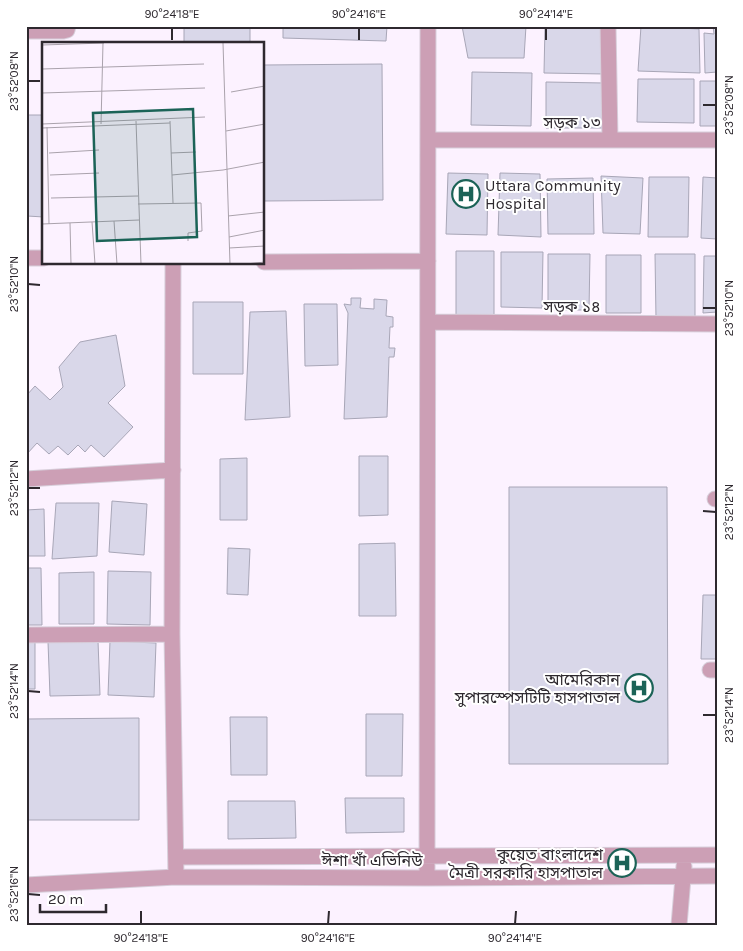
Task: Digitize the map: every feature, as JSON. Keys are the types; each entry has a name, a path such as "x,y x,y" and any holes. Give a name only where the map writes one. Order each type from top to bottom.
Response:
{"street":[{"path":"26,31 63,31 67,30 68,26"},
{"path":"427,878 428,26"},
{"path":"608,26 610,140"},
{"name":"সড়ক ১৩","path":"428,140 717,140"},
{"path":"26,258 42,258"},
{"path":"265,262 428,261"},
{"path":"173,265 172,634 176,876"},
{"name":"সড়ক ১৪","path":"428,322 717,324"},
{"path":"26,479 173,470"},
{"path":"26,635 172,634"},
{"path":"679,925 685,855"},
{"path":"176,857 717,855"},
{"name":"ঈশা খাঁ এভিনিউ","path":"26,885 176,876 427,878 717,876"}],"building":[{"path":"184,26 250,26 250,42 184,42"},
{"path":"283,26 387,26 386,41 283,38"},
{"path":"462,26 526,26 524,58 468,58"},
{"path":"545,26 606,27 605,74 544,73"},
{"path":"641,26 699,29 700,73 638,71"},
{"path":"713,26 717,26 717,72 705,73 704,33 714,34"},
{"path":"382,64 383,200 265,201 265,65"},
{"path":"472,72 532,73 531,126 471,125"},
{"path":"638,79 694,79 694,123 637,122"},
{"path":"700,81 717,81 717,126 700,126"},
{"path":"546,82 604,83 604,128 546,128"},
{"path":"26,115 42,115 42,217 27,216"},
{"path":"448,173 488,174 487,235 446,234"},
{"path":"500,173 540,174 541,237 498,235"},
{"path":"601,176 643,178 640,234 603,233"},
{"path":"649,177 689,177 688,237 648,237"},
{"path":"703,177 717,178 717,239 701,238"},
{"path":"593,178 594,234 548,234 547,179"},
{"path":"456,251 494,251 494,316 456,316"},
{"path":"501,252 543,252 542,308 501,307"},
{"path":"548,254 590,254 589,310 548,310"},
{"path":"655,254 695,254 695,319 656,319"},
{"path":"606,255 641,255 641,313 606,313"},
{"path":"704,256 717,256 717,312 703,313"},
{"path":"351,298 361,298 360,308 374,309 374,299 387,300 386,316 393,317 393,327 390,327 389,348 395,348 394,357 389,357 387,417 344,419 348,313 344,304 351,305"},
{"path":"193,302 243,302 243,374 193,374"},
{"path":"304,304 337,304 338,365 305,366"},
{"path":"286,311 290,417 245,420 250,312"},
{"path":"116,335 125,386 108,403 133,427 104,457 91,445 85,452 78,445 68,455 58,446 49,454 37,443 26,455 26,396 35,386 50,400 63,387 59,367 80,342"},
{"path":"359,456 388,456 388,515 359,516"},
{"path":"247,458 247,520 220,520 220,459"},
{"path":"509,487 667,487 668,764 509,764"},
{"path":"112,501 147,504 144,555 109,552"},
{"path":"56,503 99,503 97,556 52,559"},
{"path":"44,509 45,556 26,556 26,510"},
{"path":"395,543 396,616 359,616 359,544"},
{"path":"228,548 250,549 248,595 227,594"},
{"path":"26,568 41,568 42,625 26,625"},
{"path":"108,571 151,572 150,625 107,624"},
{"path":"94,572 94,624 59,624 59,573"},
{"path":"703,595 717,595 717,659 701,659"},
{"path":"26,637 35,637 35,689 26,689"},
{"path":"98,641 100,695 50,696 48,642"},
{"path":"110,641 156,643 154,697 108,695"},
{"path":"366,714 403,714 402,776 366,776"},
{"path":"230,717 267,717 267,775 231,775"},
{"path":"139,718 139,820 26,820 26,719"},
{"path":"345,798 404,798 404,832 346,833"},
{"path":"228,801 295,801 296,838 228,839"}],"place":[{"name":"Uttara Community Hospital","path":"466,194"},
{"name":"আমেরিকান সুপারস্পেসটিটি হাসপাতাল","path":"639,688"},
{"name":"কুয়েত বাংলাদেশ মৈত্রী সরকারি হাসপাতাল","path":"622,863"}]}
